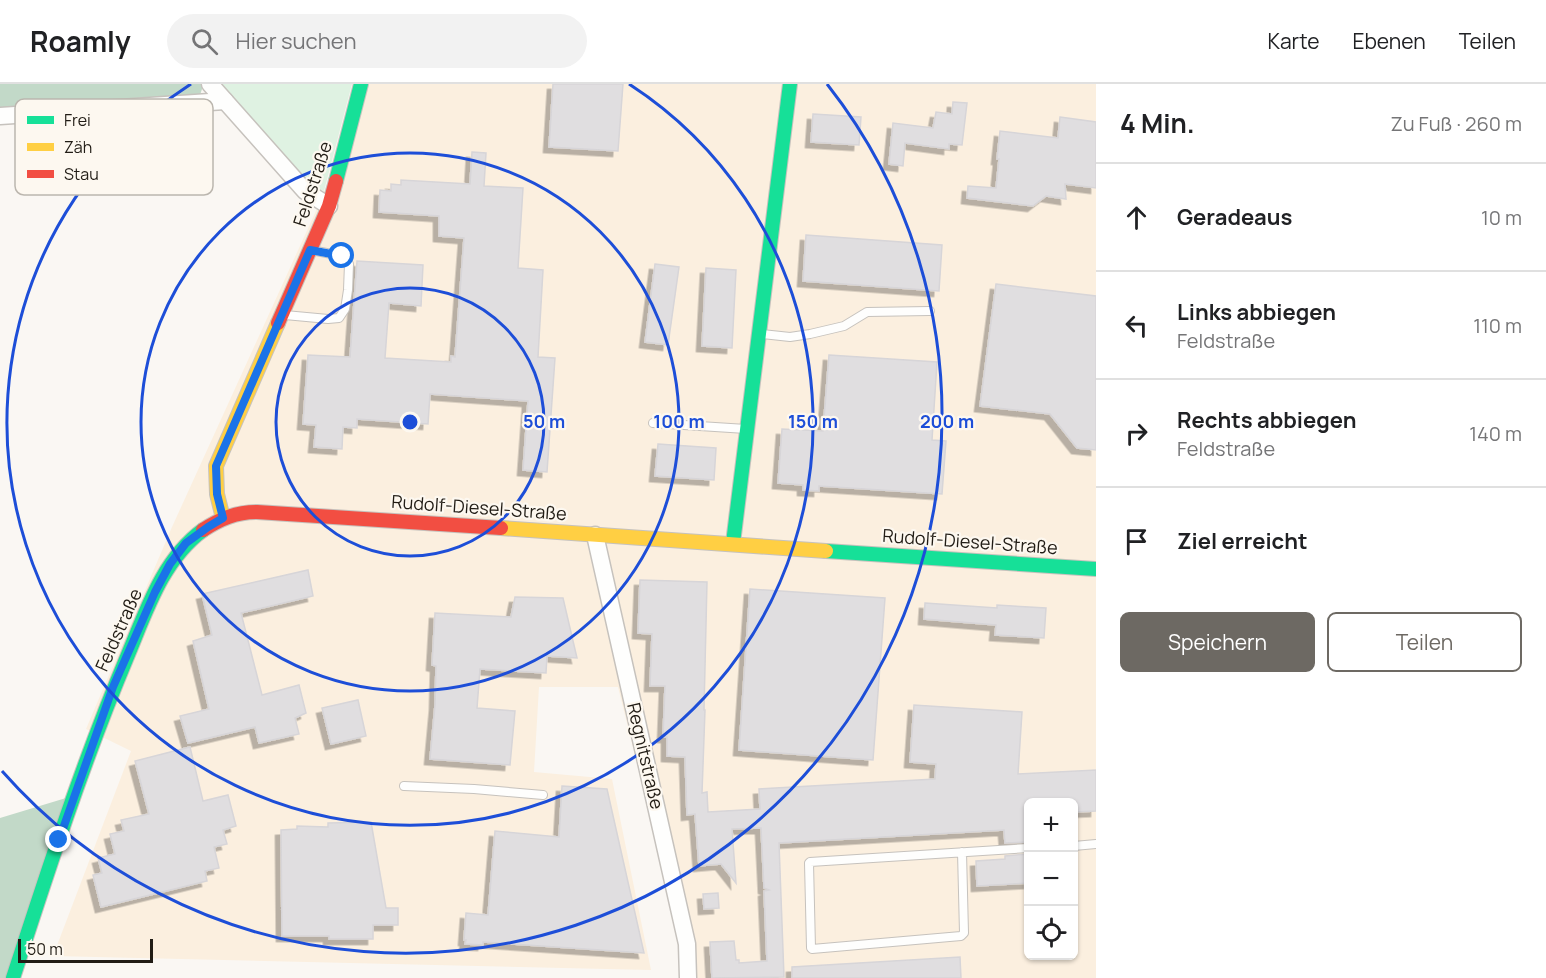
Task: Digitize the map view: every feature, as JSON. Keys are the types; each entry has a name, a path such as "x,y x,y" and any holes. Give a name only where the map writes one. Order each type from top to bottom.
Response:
{"street":[{"path":"210,84 305,191 329,206"},
{"name":"Feldstraße","path":"13,978 113,687 155,592 170,564 186,543 223,518 217,494 216,466 329,206 361,84"},
{"path":"734,543 790,84"},
{"path":"213,102 225,101"},
{"path":"0,117 15,116"},
{"name":"Rudolf-Diesel-Straße","path":"223,518 238,513 262,512 1096,568"},
{"name":"Regnitstraße","path":"595,535 687,944 688,978"}],"lane":[{"path":"282,314 328,319 339,318 345,309 349,264 342,256 310,250"},
{"path":"759,334 790,337 810,334 844,326 867,312 930,311"},
{"path":"653,423 747,429"},
{"path":"404,786 543,795"},
{"path":"1078,846 1096,844"},
{"path":"962,852 964,933 961,936 811,948 810,861 1024,848"}],"shaded area":[{"path":"369,84 1096,84 1096,978 683,978 683,948 618,687 539,687 534,772 612,779 651,970 53,956 131,751 86,729 172,527 315,213"}],"green space":[{"path":"0,84 202,84 200,95 207,99 15,99 15,123 0,124"},
{"path":"219,84 352,84 324,191 309,185"},
{"path":"213,103 222,108 213,109"},
{"path":"66,798 6,978 0,978 0,818"}],"building":[{"path":"553,84 623,84 618,151 549,147"},
{"path":"953,102 967,103 962,145 949,144 949,149 905,143 903,166 889,164 893,123 933,128 936,112 952,114"},
{"path":"813,114 861,117 859,145 811,142"},
{"path":"1060,117 1096,122 1096,188 1065,184 1066,199 1046,196 1033,206 967,198 968,186 996,188 1000,131 1058,138"},
{"path":"472,152 486,153 484,186 523,188 518,268 543,270 538,357 555,358 547,472 523,470 528,401 430,394 428,424 357,419 357,428 343,427 342,449 314,447 316,425 303,424 308,355 350,357 357,261 423,265 421,306 389,303 385,358 451,362 451,356 455,357 464,238 439,236 439,216 379,212 380,190 391,191 391,184 401,185 401,180 470,184"},
{"path":"806,235 942,245 939,291 803,281"},
{"path":"655,264 679,267 668,345 645,342"},
{"path":"706,268 736,270 732,348 702,346"},
{"path":"996,284 1096,296 1096,450 1077,448 1050,414 980,406"},
{"path":"829,355 937,362 932,440 946,441 942,494 819,486 819,491 803,490 803,485 778,483 782,429 823,431"},
{"path":"658,444 716,448 714,480 655,476"},
{"path":"308,570 313,596 241,613 262,695 299,685 306,713 295,718 299,734 259,743 255,727 188,743 180,716 209,709 193,641 212,635 202,594"},
{"path":"640,580 707,582 702,793 707,792 708,812 760,809 759,789 935,779 936,764 910,762 914,705 1022,712 1018,774 1096,770 1096,811 1078,812 1078,798 1024,798 1024,842 1005,843 1004,830 779,843 784,977 712,978 710,942 734,941 736,960 739,960 739,963 767,961 764,891 769,890 764,888 761,828 732,829 736,883 721,864 699,866 695,814 687,815 685,757 667,756 667,737 663,737 665,686 650,686 652,634 638,633"},
{"path":"750,589 885,598 873,760 739,750"},
{"path":"515,597 563,598 577,658 547,656 546,673 480,669 477,708 515,711 510,765 430,759 435,705 436,666 432,665 435,613 511,617"},
{"path":"925,603 997,608 997,605 1046,608 1044,638 995,635 996,625 924,619"},
{"path":"358,700 366,736 331,744 322,708"},
{"path":"190,747 203,801 228,795 236,826 223,830 227,844 214,847 219,868 205,871 207,881 101,907 93,875 102,873 98,858 115,854 110,834 124,831 121,820 149,814 135,761"},
{"path":"562,786 607,789 644,953 483,942 483,945 465,944 466,913 488,915 495,831 559,837"},
{"path":"371,822 386,908 398,908 398,925 373,925 373,939 282,936 281,830 297,829 297,826 328,827 328,823"},
{"path":"1024,854 1024,883 977,886 976,861 1005,859 1005,856"},
{"path":"718,893 719,908 704,909 703,894"},
{"path":"960,957 961,978 792,978 792,967"}],"traffic: fast":[{"path":"336,181 361,84"},
{"path":"733,543 790,84"},
{"path":"13,978 81,776 141,622 176,556 203,530"},
{"path":"826,551 1096,569"}],"traffic: slow":[{"path":"223,518 217,494 216,466 278,323"},
{"path":"501,528 826,551"}],"traffic: jam":[{"path":"278,323 329,206 336,181"},
{"path":"203,530 228,517 257,512 501,528"}],"route":[{"path":"59,840 113,687 155,592 170,564 186,543 223,518 217,494 216,466 310,250 342,256"}]}
